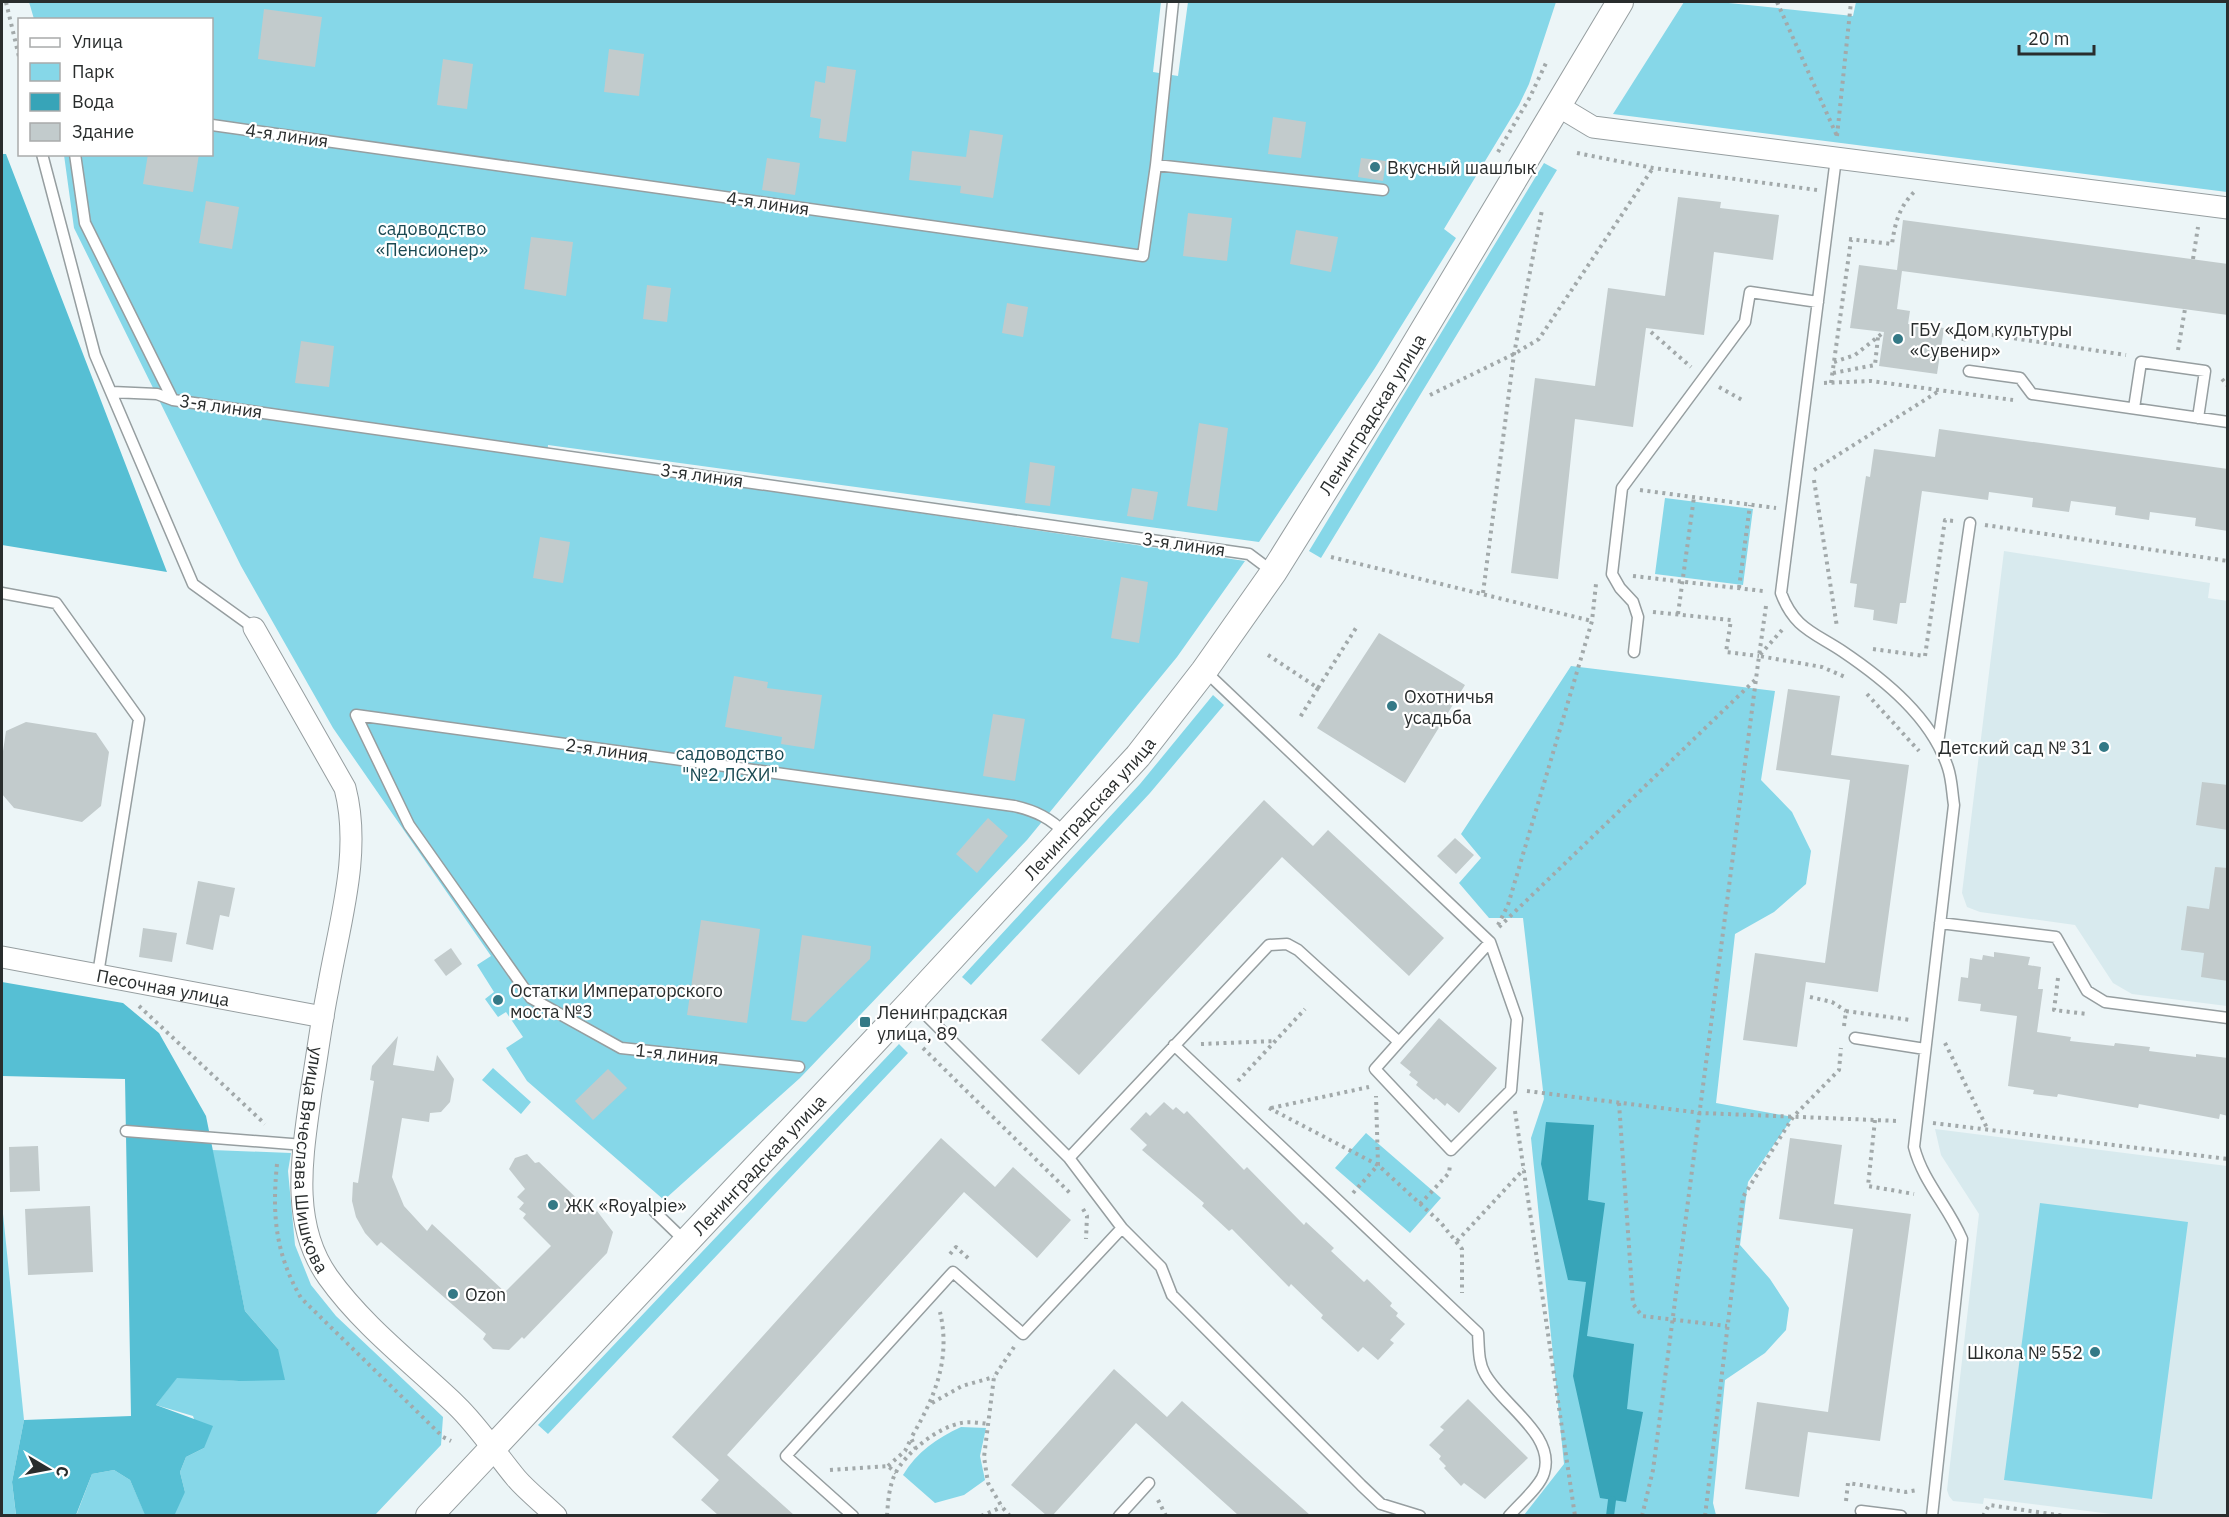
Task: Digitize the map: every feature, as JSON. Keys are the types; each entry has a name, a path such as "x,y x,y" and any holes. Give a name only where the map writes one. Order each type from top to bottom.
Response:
{"street":[{"name":"Ленинградская улица","path":"429,1515 687,1242 1138,756 1204,671 1273,573 1396,376 1620,2"},
{"path":"1558,106 1593,127 2228,208"},
{"name":"улица Вячеслава Шишкова","path":"254,628 345,788 352,812 352,843 348,875 322,1017 304,1145 300,1188 307,1234 326,1275 356,1313 464,1413 517,1480 556,1515"},
{"name":"Песочная улица","path":"2,957 322,1017"}],"lane":[{"name":"4-я линия","path":"213,125 1143,256 1156,165 1173,2"},
{"path":"43,156 95,355 193,584 254,628"},
{"path":"75,156 85,223 173,400"},
{"path":"1836,158 1780,593 1793,618 1805,630 1842,651 1893,689 1938,743 1949,770 1954,805 1914,1147 1919,1167 1928,1184 1952,1216 1962,1239 1932,1515"},
{"path":"1156,165 1383,190"},
{"path":"1634,652 1638,617 1633,602 1620,588 1612,574 1622,488 1745,322 1750,292 1818,302"},
{"path":"2134,408 2141,362 2176,366 2205,371 2198,418"},
{"path":"1969,371 2020,378 2032,394 2228,422"},
{"name":"3-я линия","path":"112,392 157,394 173,400 1249,554 1273,573"},
{"path":"1938,743 1970,523"},
{"path":"2,593 56,603 139,719 98,974"},
{"path":"1204,671 1490,942 1517,1019 1511,1090 1451,1150 1375,1069 1490,942"},
{"name":"2-я линия","path":"531,998 409,825 356,715 1036,811 1054,822 1066,834"},
{"path":"1940,923 2056,938 2087,991 2105,1002 2228,1018"},
{"path":"1069,1158 1269,945 1277,943 1298,950 1399,1042"},
{"name":"1-я линия","path":"531,998 621,1048 799,1067"},
{"path":"912,1001 1069,1158 1122,1228 1161,1267 1172,1295 1381,1504 1420,1515"},
{"path":"1855,1038 1925,1049"},
{"path":"1174,1045 1478,1333 1479,1357 1485,1374 1543,1442 1547,1458 1544,1475 1509,1515"},
{"path":"126,1131 304,1145"},
{"path":"654,1211 687,1242"},
{"path":"854,1515 786,1456 953,1272 1023,1334 1122,1228"},
{"path":"1119,1515 1149,1483"},
{"path":"1861,1510 1901,1515"}],"path":[{"path":"6,2 18,53"},
{"path":"1777,2 1838,137"},
{"path":"1836,158 1851,2"},
{"path":"1494,158 1530,97 1546,63"},
{"path":"1430,395 1514,354 1539,339 1653,168"},
{"path":"1827,236 1892,244 1896,219 1906,200 1918,188"},
{"path":"1482,593 1514,354 1542,210"},
{"path":"2193,259 2198,224"},
{"path":"1831,383 1851,240"},
{"path":"2176,366 2185,309"},
{"path":"1834,362 1856,355 1884,332"},
{"path":"1960,362 1965,332 2129,355"},
{"path":"1832,373 1875,365 1878,337"},
{"path":"1819,394 1821,383 1871,381 2014,400"},
{"path":"1955,392 1957,382"},
{"path":"1807,470 1813,470 1941,390"},
{"path":"1813,470 1838,631"},
{"path":"1622,488 1779,508 1781,499"},
{"path":"1678,614 1694,497"},
{"path":"1739,588 1750,505"},
{"path":"1865,648 1925,656 1945,520 2228,561"},
{"path":"1331,557 1592,621 1508,905 1496,929 1756,679"},
{"path":"1612,574 1768,591"},
{"path":"1642,1515 1653,1470 1766,602"},
{"path":"1635,610 1731,620 1726,652 1822,667 1846,677"},
{"path":"1759,656 1793,618"},
{"path":"1299,718 1356,628"},
{"path":"1268,655 1318,688"},
{"path":"1864,691 1920,752 1923,760"},
{"path":"2059,968 2054,1010 2089,1014"},
{"path":"1810,997 1832,1002 1846,1011 1910,1020 1912,1009"},
{"path":"137,1005 272,1131"},
{"path":"1226,1094 1305,1009"},
{"path":"1843,1034 1846,1011"},
{"path":"1944,1038 1945,1046 1988,1128"},
{"path":"1174,1045 1275,1041"},
{"path":"1705,1515 1743,1197 1793,1118 1839,1070 1842,1046"},
{"path":"1270,1109 1376,1086 1378,1165 1342,1204"},
{"path":"1575,1515 1511,1090 1701,1113 1917,1122 1988,1128 2228,1159"},
{"path":"1619,1102 1633,1304 1642,1316 1727,1326"},
{"path":"1261,1103 1378,1165 1420,1204 1457,1241 1462,1249 1462,1301"},
{"path":"1875,1120 1868,1186 1912,1192 1921,1200"},
{"path":"1420,1204 1449,1173 1451,1150"},
{"path":"1457,1241 1524,1168"},
{"path":"797,1466 837,1471 888,1466 905,1451 931,1403 946,1345 935,1292"},
{"path":"1010,1515 1002,1507 988,1483 984,1457 994,1377 1023,1334"},
{"path":"931,1403 962,1386 994,1377"},
{"path":"887,1515 888,1495 896,1473 916,1449 935,1434 961,1423 989,1424"},
{"path":"911,1438 916,1449"},
{"path":"888,1466 896,1473"},
{"path":"1846,1505 1848,1483 1906,1492 1918,1490 1925,1483"},
{"path":"1983,1515 1989,1505 2065,1515"},
{"path":"981,1515 1002,1507"}],"shaded area":[{"path":"2,154 6,154 167,572 2,545"},
{"name":"Детский сад № 31","path":"2004,551 2210,583 2208,598 2228,601 2227,1006 2132,994 2113,983 2075,925 1980,912 1967,907 1962,893"},
{"path":"2,982 123,1003 159,1033 206,1116 245,1311 278,1349 285,1380 239,1381 177,1378 156,1405 213,1426 204,1448 186,1457 180,1472 185,1492 175,1514 145,1515 130,1480 114,1470 92,1474 76,1515 16,1515 12,1482 24,1420 131,1416 125,1079 2,1076"},
{"name":"Школа № 552","path":"1935,1129 2227,1166 2227,1515 2119,1515 1984,1498 1983,1504 1953,1501 1949,1496 1947,1490 1979,1214 1941,1155"}],"green space":[{"path":"29,2 1161,2 1153,72 1178,76 1188,2 1556,2 1529,84 1519,105 1444,229 1456,238 1375,368 1259,542 548,445 547,458 1245,561 1177,657 1027,840 800,1078 664,1200 527,1081 506,1048 523,1037 506,1012 498,1017 485,999 494,992 477,965 491,956 333,728 241,566 74,228 64,156 213,156 213,18 34,18"},
{"path":"1684,2 1719,2 1853,16 1856,2 2227,2 2227,192 1613,114"},
{"path":"1544,163 1557,170 1321,558 1309,551"},
{"path":"1665,498 1753,509 1743,585 1655,574"},
{"path":"1571,666 1775,691 1761,780 1792,812 1811,851 1806,884 1774,912 1735,934 1716,1103 1793,1117 1748,1182 1740,1245 1770,1279 1789,1308 1786,1330 1765,1353 1725,1380 1713,1503 1716,1515 1524,1515 1564,1464 1531,1138 1544,1099 1523,918 1489,918 1459,883 1481,858 1461,834"},
{"path":"1213,695 1224,705 1150,793 971,985 962,977 1140,784"},
{"path":"899,1044 908,1053 548,1434 538,1425"},
{"path":"493,1068 531,1102 521,1114 482,1080"},
{"path":"1366,1133 1441,1198 1410,1233 1335,1168"},
{"path":"212,1150 291,1153 288,1171 295,1245 311,1285 336,1316 443,1417 441,1445 375,1515 76,1516 92,1474 114,1470 130,1480 145,1514 185,1492 180,1472 186,1457 204,1448 193,1416 156,1405 177,1377 239,1381 278,1349 245,1311"},
{"path":"2040,1203 2188,1222 2152,1499 2004,1480"},
{"path":"2,1204 24,1420 12,1482 16,1516 2,1515"},
{"path":"961,1427 986,1428 980,1456 985,1480 964,1495 935,1503 903,1475 928,1446"}],"water":[{"path":"1546,1122 1594,1125 1588,1200 1605,1203 1587,1336 1634,1344 1627,1409 1643,1412 1626,1502 1600,1498 1573,1376 1586,1282 1568,1280 1541,1164"}],"building":[{"path":"264,9 322,17 315,67 258,59"},
{"path":"609,49 644,54 639,96 604,92"},
{"path":"443,59 473,64 467,109 437,105"},
{"path":"827,66 856,70 846,142 819,138 821,119 810,117 815,81 825,83"},
{"path":"1273,117 1306,122 1301,158 1268,154"},
{"path":"970,130 1003,135 993,198 960,193 961,186 909,180 912,151 966,157"},
{"path":"148,156 199,156 193,192 143,184"},
{"path":"767,158 800,163 795,195 762,190"},
{"path":"1361,158 1386,161 1383,181 1358,177"},
{"path":"1678,197 1721,202 1720,208 1779,215 1773,260 1714,252 1704,335 1646,328 1633,427 1575,419 1558,579 1511,573 1535,378 1595,386 1608,288 1665,296"},
{"path":"206,201 239,207 232,249 199,243"},
{"path":"1188,213 1232,218 1227,261 1183,256"},
{"path":"1903,220 2228,264 2228,315 1902,271 1897,309 1910,311 1908,324 1944,328 1937,374 1879,366 1884,332 1850,328 1859,265 1897,270"},
{"path":"1296,230 1338,237 1331,272 1290,264"},
{"path":"531,237 573,242 566,296 524,289"},
{"path":"647,285 671,288 667,322 643,319"},
{"path":"1007,303 1028,307 1023,337 1002,333"},
{"path":"301,341 334,346 329,387 295,383"},
{"path":"1199,423 1228,428 1217,511 1187,506"},
{"path":"1939,429 2228,469 2228,531 2195,526 2196,518 2150,512 2149,520 2115,515 2116,507 2071,501 2069,512 2032,507 2033,498 1989,492 1988,500 1922,491 1906,603 1900,603 1897,624 1873,620 1874,610 1854,607 1857,584 1850,583 1866,476 1870,477 1874,449 1935,457"},
{"path":"1030,462 1055,466 1050,506 1025,503"},
{"path":"1132,488 1158,492 1153,520 1127,516"},
{"path":"540,537 570,542 563,583 533,578"},
{"path":"1121,577 1148,582 1139,643 1111,638"},
{"name":"Охотничья усадьба","path":"1379,633 1465,685 1405,783 1317,728"},
{"path":"734,676 768,682 767,688 822,695 814,749 781,744 782,737 725,727"},
{"path":"1788,689 1840,696 1831,755 1909,765 1878,992 1806,982 1797,1047 1743,1040 1755,953 1825,963 1850,780 1776,770"},
{"path":"993,714 1025,719 1015,781 983,776"},
{"path":"26,722 96,733 109,752 101,806 82,822 14,808 2,794 2,758 6,731"},
{"path":"2202,782 2228,785 2228,830 2196,825"},
{"path":"1264,800 1313,846 1328,830 1444,938 1409,976 1282,857 1079,1075 1041,1040"},
{"path":"988,818 1008,836 977,873 956,854"},
{"path":"1455,838 1474,855 1456,874 1437,856"},
{"path":"2215,867 2228,868 2228,981 2201,977 2204,953 2181,950 2187,906 2209,909"},
{"path":"198,881 235,888 229,917 220,915 213,950 186,944"},
{"path":"701,920 760,929 747,1023 687,1015"},
{"path":"143,928 177,933 172,962 139,957"},
{"path":"802,935 871,946 870,959 806,1022 791,1020"},
{"path":"451,948 462,964 446,976 434,960"},
{"path":"1994,952 2030,957 2028,965 2041,967 2038,989 2043,989 2037,1032 2071,1037 2070,1041 2114,1046 2115,1043 2150,1047 2149,1051 2196,1057 2196,1054 2228,1058 2228,1116 2220,1114 2219,1119 2139,1104 2138,1108 2058,1094 2057,1097 2033,1094 2034,1090 2008,1086 2017,1016 1980,1011 1981,1004 1958,1001 1961,977 1968,978 1970,958 1982,960 1983,955 1994,957"},
{"path":"1439,1018 1497,1068 1459,1113 1447,1103 1445,1106 1436,1098 1434,1100 1416,1085 1418,1082 1409,1075 1411,1072 1400,1063"},
{"name":"ЖК «Royalpie»","path":"398,1036 393,1065 434,1071 437,1055 454,1079 450,1102 441,1112 430,1113 429,1122 402,1118 392,1177 404,1206 427,1231 432,1224 505,1292 551,1246 523,1218 526,1214 519,1209 524,1203 517,1197 525,1189 509,1169 515,1158 527,1154 535,1163 539,1162 594,1215 597,1211 613,1232 607,1253 524,1339 522,1337 509,1350 493,1349 483,1339 486,1334 381,1242 377,1246 365,1233 356,1217 352,1201 353,1182 358,1183 374,1081 370,1080 372,1066"},
{"path":"608,1069 627,1088 593,1120 575,1101"},
{"path":"1164,1102 1173,1110 1176,1107 1184,1114 1187,1111 1244,1170 1247,1167 1304,1225 1306,1222 1334,1248 1331,1251 1364,1282 1367,1279 1392,1303 1390,1306 1398,1313 1396,1316 1405,1324 1390,1340 1394,1343 1378,1360 1363,1347 1358,1352 1321,1318 1323,1315 1291,1284 1289,1287 1232,1229 1229,1231 1202,1206 1204,1203 1142,1150 1147,1145 1130,1129 1146,1112 1150,1116"},
{"path":"941,1138 995,1187 1013,1167 1071,1220 1037,1258 964,1192 727,1455 794,1515 718,1515 701,1500 719,1480 672,1437"},
{"path":"1790,1138 1842,1145 1834,1204 1911,1214 1880,1441 1808,1432 1799,1497 1745,1489 1757,1402 1828,1412 1853,1229 1779,1219"},
{"path":"38,1146 40,1191 10,1192 9,1147"},
{"path":"90,1206 93,1272 28,1275 25,1209"},
{"path":"1114,1369 1167,1417 1182,1401 1310,1515 1238,1515 1136,1423 1053,1515 1046,1515 1011,1485"},
{"path":"1468,1399 1528,1458 1485,1499 1464,1483 1461,1486 1444,1468 1446,1466 1439,1459 1441,1456 1429,1445 1444,1430 1440,1427"}],"waterway":[{"path":"1610,1516 1612,1500"}],"place":[{"name":"Вкусный шашлык","path":"1375,167"},
{"name":"ГБУ «Дом культуры «Сувенир»","path":"1898,339"},
{"name":"Охотничья усадьба","path":"1392,706"},
{"name":"Детский сад № 31","path":"2104,747"},
{"name":"Остатки Императорского моста №3","path":"498,1000"},
{"name":"Ленинградская улица, 89","path":"865,1022"},
{"name":"ЖК «Royalpie»","path":"553,1205"},
{"name":"Ozon","path":"453,1294"},
{"name":"Школа № 552","path":"2095,1352"}],"park label":[{"name":"садоводство «Пенсионер»","path":"432,238"},
{"name":"садоводство \"№2 ЛСХИ\"","path":"730,763"}]}
